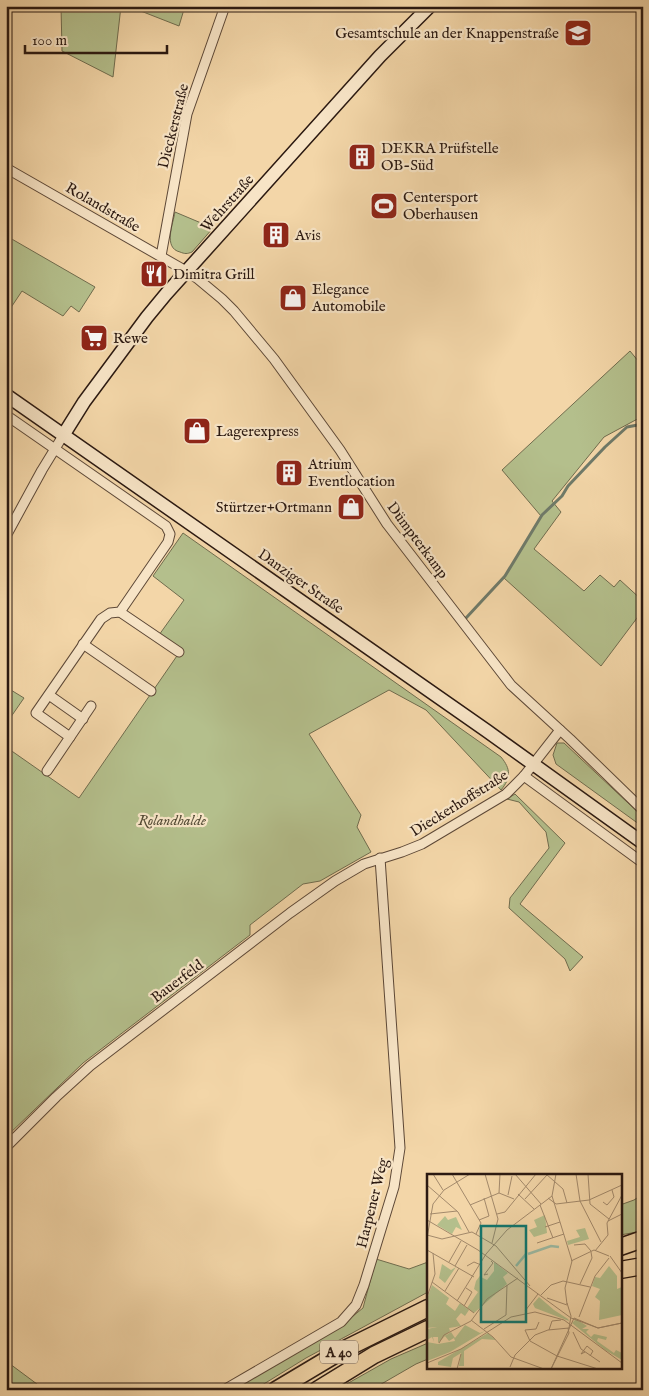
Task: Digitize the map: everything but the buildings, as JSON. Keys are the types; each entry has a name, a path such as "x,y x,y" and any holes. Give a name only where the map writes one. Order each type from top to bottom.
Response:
{"highway":[{"path":"622,1247 643,1239"},
{"path":"622,1248 643,1246"},
{"path":"622,1270 643,1266"},
{"name":"A 40","path":"276,1390 343,1350 404,1318 427,1308"},
{"name":"A 40","path":"317,1390 374,1355 427,1329"}],"main road":[{"name":"Wehrstraße","path":"64,434 84,402 146,317 380,56 430,6"},
{"name":"Danziger Straße","path":"6,395 534,764 643,843"}],"street":[{"name":"Dieckerstraße","path":"161,256 187,114 225,6"},
{"name":"Rolandstraße","path":"6,168 186,271"},
{"name":"Dümpterkamp","path":"186,271 222,298 274,360 340,450 386,524 502,674 516,690 643,810"},
{"path":"6,415 166,526 170,534 168,542 120,612 106,615 83,644 36,713 70,737"},
{"path":"6,536 64,434"},
{"path":"120,612 179,652"},
{"path":"83,644 151,691"},
{"path":"48,695 82,719"},
{"path":"47,770 91,706"},
{"name":"Dieckerhoffstraße","path":"380,858 422,844 506,794 524,776 560,730"},
{"path":"524,776 643,863"},
{"name":"Bauerfeld","path":"6,1147 56,1096 118,1043 314,896 364,864 380,858"},
{"name":"Harpener Weg","path":"224,1390 341,1322 356,1305 394,1187 400,1148 380,858"}],"green space":[{"path":"61,6 121,6 113,77 62,51"},
{"path":"128,6 185,6 179,26"},
{"path":"175,212 213,228 192,252 182,253 175,250 172,246 170,235"},
{"path":"10,238 95,287 79,312 71,306 63,316 22,291 6,315 6,244"},
{"path":"630,351 643,367 643,416 604,437 552,501 561,512 534,549 584,591 600,575 614,587 620,580 643,601 643,610 601,666 504,578 541,516 502,470"},
{"name":"Rolandhalde","path":"183,533 501,757 507,766 509,774 507,781 501,790 426,710 389,690 309,734 361,815 357,827 371,852 320,881 303,884 250,925 250,935 83,1063 6,1137 6,747 79,798 181,650 159,635 184,600 153,576"},
{"path":"6,687 24,698 6,724"},
{"path":"557,743 564,743 643,817 643,827 556,764 553,755"},
{"path":"515,794 565,843 520,904 583,957 570,971 565,959 509,908 510,898 549,848 546,832 519,802 507,799"},
{"path":"643,1194 643,1231 622,1235 622,1204"},
{"path":"376,1259 409,1269 427,1262 427,1293 306,1358 254,1390 232,1390 342,1325 363,1308"},
{"path":"427,1343 427,1359 371,1390 336,1390 391,1359"},
{"path":"6,1361 45,1390 6,1390"}],"waterway":[{"path":"466,618 505,576 542,515 562,496 568,486 627,427 643,424"}],"place":[{"name":"Gesamtschule an der Knappenstraße","path":"578,33"},
{"name":"DEKRA Prüfstelle OB-Süd","path":"362,157"},
{"name":"Centersport Oberhausen","path":"384,206"},
{"name":"Avis","path":"276,235"},
{"name":"Dimitra Grill","path":"154,274"},
{"name":"Elegance Automobile","path":"293,298"},
{"name":"Rewe","path":"94,338"},
{"name":"Lagerexpress","path":"197,431"},
{"name":"Atrium Eventlocation","path":"289,473"},
{"name":"Stürtzer+Ortmann","path":"351,507"}]}
